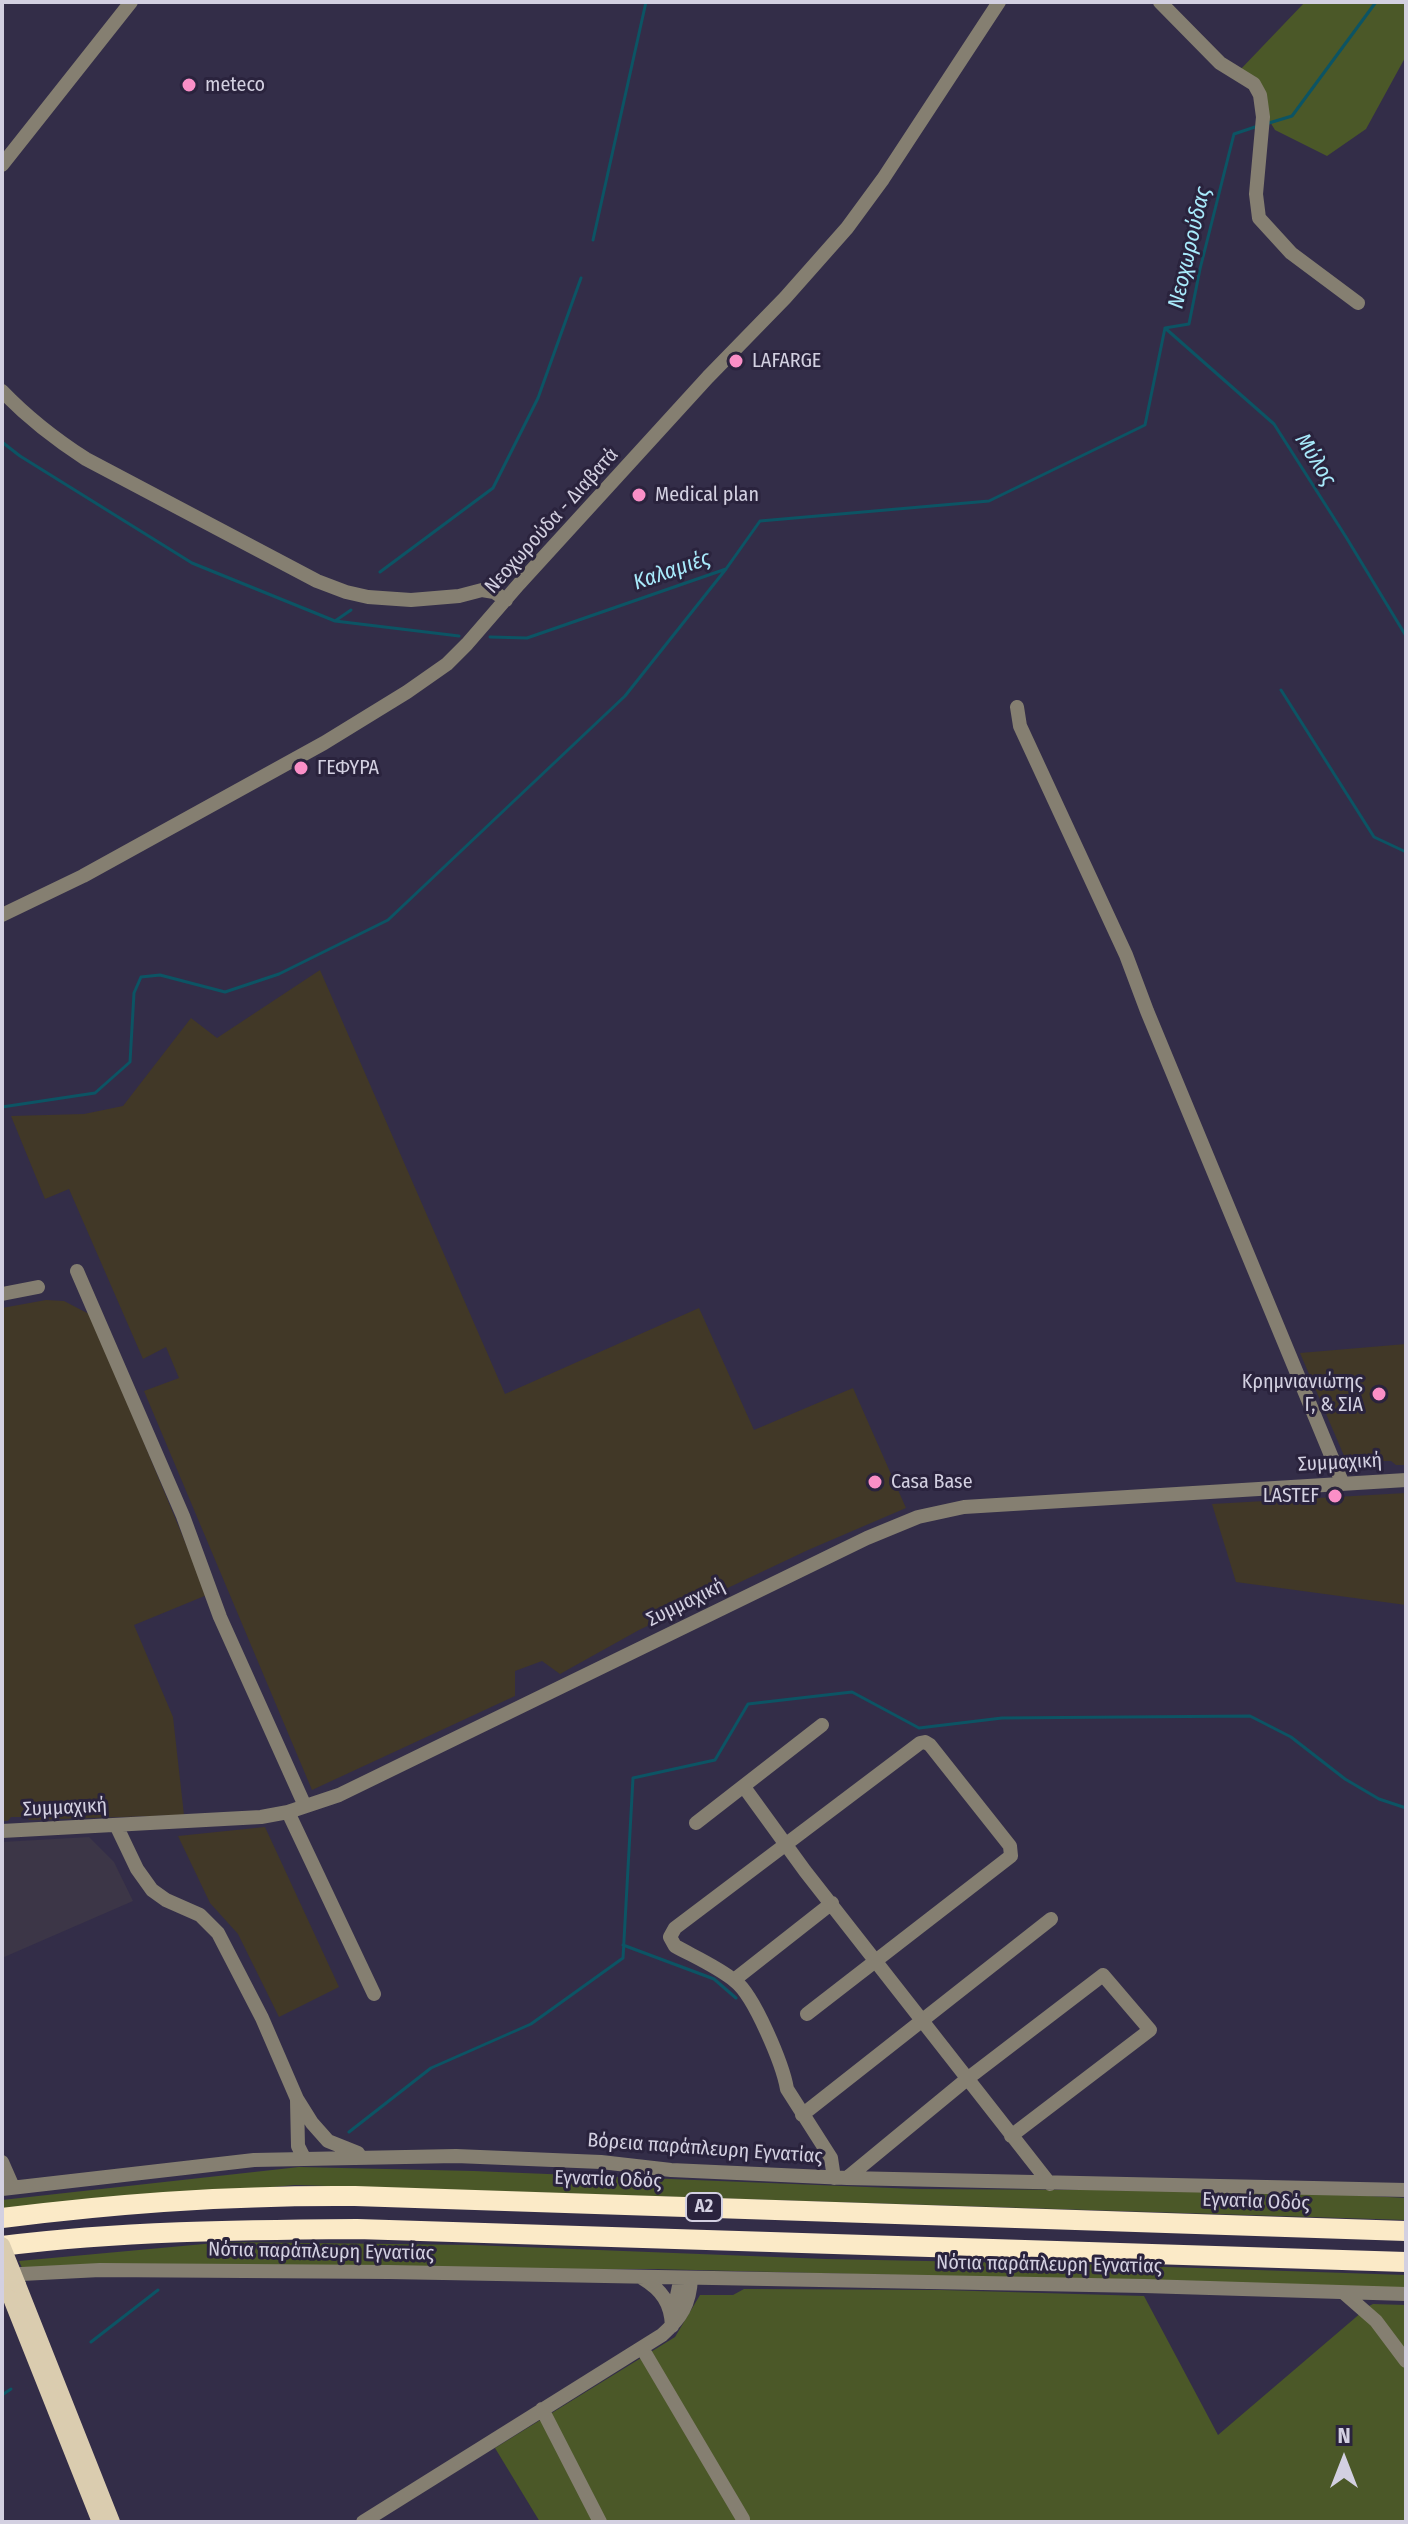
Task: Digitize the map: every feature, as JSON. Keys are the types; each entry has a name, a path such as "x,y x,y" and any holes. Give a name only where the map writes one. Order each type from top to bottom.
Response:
{"highway":[{"name":"Εγνατία Οδός","path":"2,2218 168,2201 340,2195 1406,2231"},
{"name":"Α2","path":"2,2246 184,2231 357,2229 1406,2262"}],"main road":[{"path":"2,2246 7,2281 100,2522"},
{"path":"7,2281 112,2522"}],"street":[{"path":"2,165 131,2"},
{"name":"Νεοχωρούδα - Διαβατά","path":"2,915 96,869 324,743 447,664 847,228 883,179 999,2"},
{"path":"1160,2 1220,63 1254,84 1260,95 1263,117 1256,194 1259,218 1291,253 1358,303"},
{"path":"2,391 57,440 86,459 317,581 368,597 411,600 459,596 482,590 494,592 506,600"},
{"path":"1017,707 1020,726 1126,955 1342,1482"},
{"path":"77,1271 183,1516 220,1617 305,1806"},
{"path":"2,1294 38,1287"},
{"name":"Συμμαχική","path":"2,1831 261,1817 288,1812 339,1795 828,1556 918,1517 964,1507 1406,1480"},
{"path":"696,1823 822,1725"},
{"path":"807,2014 1011,1856 1010,1846 1001,1834 925,1742 785,1845 672,1932 670,1937 675,1946 734,1980 745,1992 782,2067 787,2089 831,2158 840,2178 1103,1975 1150,2030 1011,2136"},
{"path":"744,1787 785,1845 1050,2184"},
{"path":"288,1812 374,1994"},
{"path":"116,1825 144,1881 152,1890 166,1900 200,1915 218,1933 262,2018 297,2099 312,2123 328,2141 374,2157"},
{"path":"734,1980 832,1903"},
{"path":"802,2115 1051,1919"},
{"path":"297,2099 298,2146 304,2158"},
{"path":"304,2158 311,2144 312,2123"},
{"name":"Βόρεια παράπλευρη Εγνατίας","path":"8,2188 206,2165 304,2158 504,2157 601,2162 671,2170 840,2178 1406,2190"},
{"path":"2,2162 8,2188"},
{"name":"Νότια παράπλευρη Εγνατίας","path":"7,2281 100,2270 1129,2286 1406,2294"},
{"path":"639,2277 668,2302 672,2322"},
{"path":"363,2522 642,2348 682,2316 691,2278"},
{"path":"1343,2293 1376,2321 1406,2361"},
{"path":"642,2348 743,2519"},
{"path":"542,2409 600,2522"}],"shaded area":[{"path":"320,970 505,1394 699,1308 754,1430 853,1388 906,1508 808,1550 639,1630 560,1674 542,1661 515,1671 515,1696 312,1790 144,1391 179,1378 166,1347 143,1359 69,1189 45,1199 11,1116 84,1114 123,1106 191,1018 217,1038"},
{"path":"46,1300 64,1301 91,1315 207,1595 134,1625 173,1717 184,1815 29,1820 27,1817 11,1817 8,1821 2,1821 2,1308"},
{"path":"1406,1344 1406,1465 1375,1461 1371,1465 1348,1465 1300,1353"},
{"path":"1406,1493 1406,1605 1236,1582 1212,1504"},
{"path":"265,1827 339,1987 279,2017 238,1934 210,1903 178,1836"},
{"path":"89,1837 114,1862 133,1901 2,1958 2,1842"}],"green space":[{"path":"1305,2 1406,2 1406,56 1366,129 1327,156 1275,130 1239,71"},
{"path":"299,2167 916,2189 1277,2191 1406,2198 1406,2220 295,2185 2,2212 2,2200"},
{"path":"226,2242 472,2245 826,2259 1406,2275 1406,2288 656,2269 23,2270 19,2261"},
{"path":"744,2289 941,2290 1144,2296 1218,2435 1369,2306 1406,2305 1406,2522 540,2522 495,2448 675,2337 700,2295 733,2295"}],"waterway":[{"path":"593,240 646,2"},
{"name":"Νεοχωρούδας","path":"1269,123 1292,116 1376,2"},
{"path":"2,1107 95,1093 130,1062 134,993 141,977 160,975 225,992 279,974 388,920 625,696 760,521 989,501 1145,425 1165,328 1189,324 1234,134 1258,126"},
{"path":"380,572 493,488 538,398 581,278"},
{"name":"Μύλος","path":"1165,328 1274,424 1406,636"},
{"name":"Καλαμιές","path":"2,442 192,563 335,621 459,636"},
{"name":"Καλαμιές","path":"490,637 527,638 726,569"},
{"path":"335,621 351,610"},
{"path":"1281,690 1374,837 1406,852"},
{"path":"349,2132 431,2068 531,2024 623,1958 633,1778 715,1760 748,1704 852,1692 919,1728 1002,1718 1250,1716 1291,1737 1345,1779 1379,1799 1406,1808"},
{"path":"623,1945 714,1979 736,1998"},
{"path":"91,2342 158,2290"},
{"path":"2,2395 11,2389"}],"place":[{"name":"meteco","path":"189,85"},
{"name":"LAFARGE","path":"736,361"},
{"name":"Medical plan","path":"639,495"},
{"name":"ΓΕΦΥΡΑ","path":"301,768"},
{"name":"Κρημνιανιώτης Γ, & ΣΙΑ","path":"1379,1394"},
{"name":"Casa Base","path":"875,1482"},
{"name":"LASTEF","path":"1335,1496"}]}
